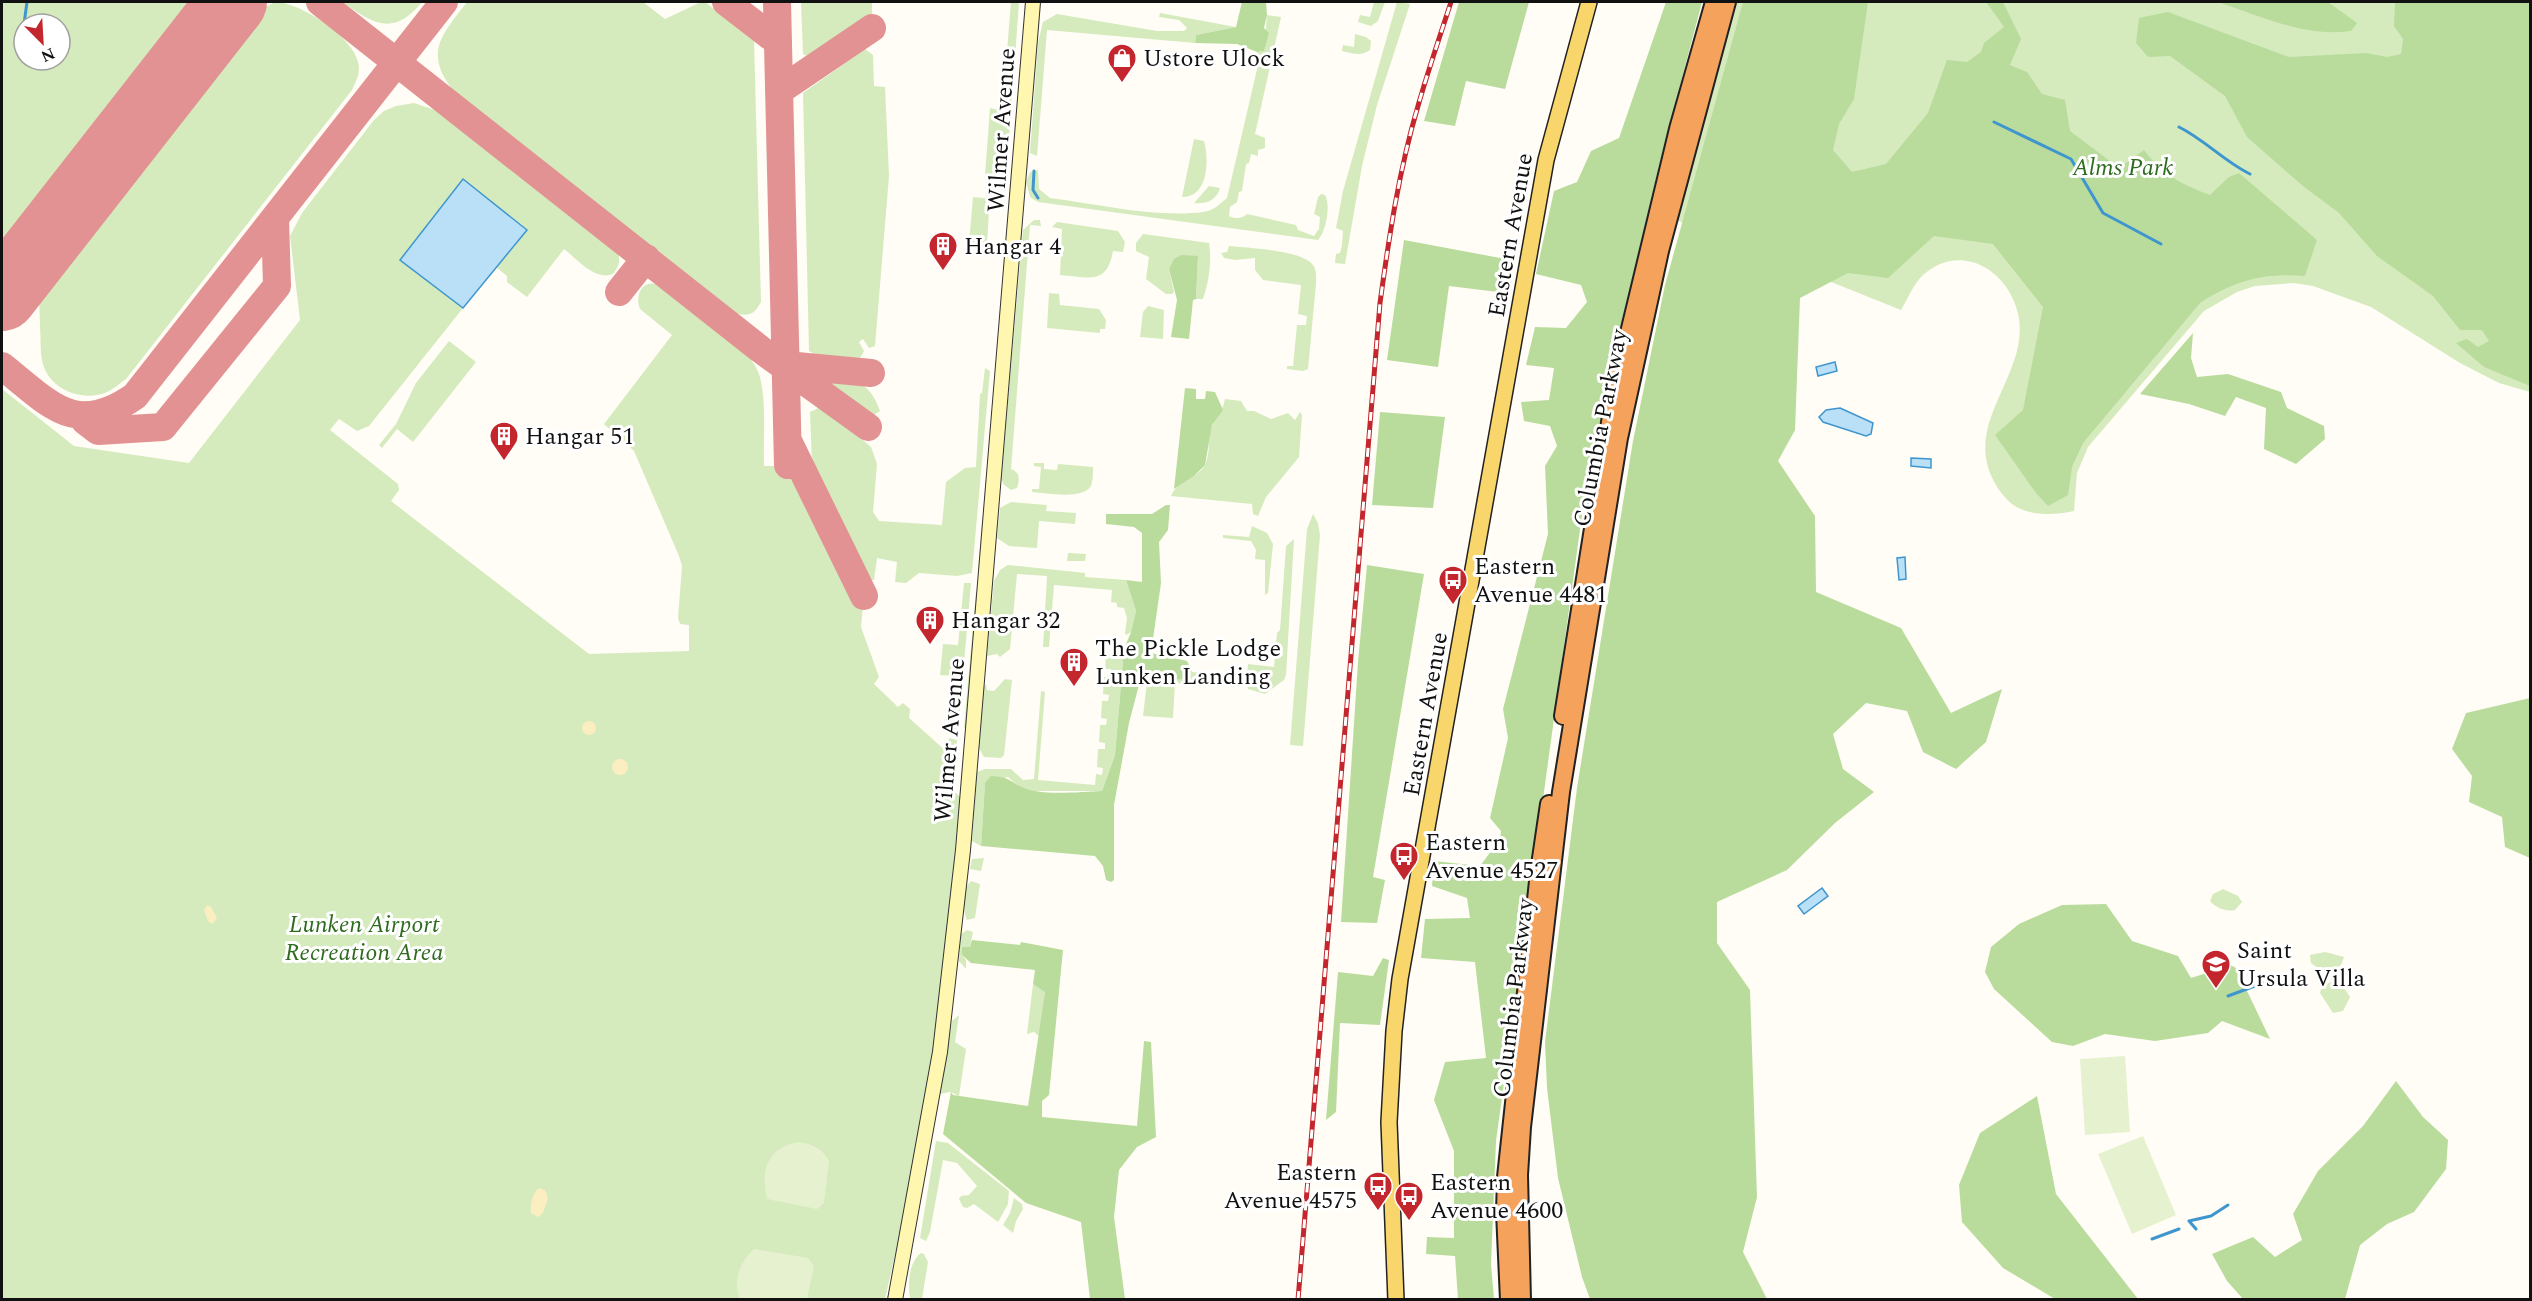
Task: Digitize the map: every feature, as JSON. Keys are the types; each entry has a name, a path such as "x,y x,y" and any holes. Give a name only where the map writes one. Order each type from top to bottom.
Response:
{"highway":[{"name":"Columbia Parkway","path":"1509,1299 1505,1212 1512,1118 1539,872 1570,664 1615,391 1678,129 1714,2"},
{"name":"Columbia Parkway","path":"1522,1299 1519,1175 1522,1127 1561,792 1621,428 1660,251 1727,2"}],"main road":[{"name":"Eastern Avenue","path":"1396,1299 1389,1122 1394,1031 1400,979 1546,159 1589,2"}],"street":[{"name":"Wilmer Avenue","path":"895,1299 940,1053 963,850 1033,2"}],"green space":[{"path":"2,2 200,2 2,258"},
{"path":"275,2 311,14 346,42 354,52 359,66 358,77 352,90 126,379 110,391 97,395 87,396 67,391 51,379 45,370 41,356 40,301 49,275 256,12"},
{"path":"342,2 422,2 402,20 383,23 364,16"},
{"path":"467,2 643,2 665,19 705,2 754,40 761,302 754,312 746,315 737,314 456,94 440,68 439,46 449,26"},
{"path":"801,2 872,2 872,14 809,57 803,54"},
{"path":"1011,2 1019,2 1012,100 1010,102 1003,101"},
{"path":"1242,2 1266,2 1267,15 1264,28 1269,33 1264,51 1257,52 1237,44 1195,43 1196,35 1236,27"},
{"path":"1374,2 1385,2 1378,21 1371,26 1358,22 1360,15 1370,17"},
{"path":"1397,2 1410,4 1377,105 1362,166 1345,264 1335,263 1336,254 1340,253 1342,244 1343,231 1336,228 1343,191"},
{"path":"1459,2 1529,2 1505,89 1466,81 1455,126 1424,121"},
{"path":"1666,2 1702,2 1662,154 1614,354 1582,515 1496,1141 1491,1264 1494,1299 1458,1299 1455,1256 1426,1254 1427,1237 1454,1238 1454,1151 1434,1100 1445,1062 1486,1058 1475,962 1421,958 1425,919 1470,918 1467,898 1432,886 1434,861 1480,866 1500,839 1501,831 1490,818 1508,738 1503,709 1548,534 1545,466 1557,446 1550,426 1524,421 1521,402 1549,400 1554,368 1526,365 1535,327 1566,328 1587,302 1581,285 1536,274 1554,191 1577,182 1591,151 1619,138"},
{"name":"Alms Park","path":"1727,2 2530,2 2530,392 2499,383 2460,363 2371,307 2313,286 2294,283 2255,286 2237,292 2204,311 2088,447 2077,473 2074,511 2045,514 2026,511 2003,495 1989,471 1985,449 1988,427 2013,364 2019,342 2019,319 2014,302 2007,287 1996,275 1983,266 1969,261 1953,260 1938,265 1920,278 1901,310 1669,217"},
{"path":"1743,2 1868,2 1854,99 1839,124 1833,150 1852,172 1886,164 1928,113 1947,60 1967,62 1981,52 1984,43 2004,27 1986,2 2003,2 2021,39 2010,65 2027,72 2042,94 2065,100 2070,131 2119,168 2144,150 2173,178 2210,195 2229,177 2239,173 2317,240 2305,276 2276,276 2250,280 2226,289 2200,303 2083,443 2072,467 2068,495 2048,506 2036,493 1995,435 2023,410 2043,307 1993,244 1934,236 1888,278 1848,273 1800,298 1795,430 1778,461 1815,516 1816,592 1901,628 1951,713 2002,689 1986,742 1956,769 1923,752 1907,711 1866,703 1833,734 1843,769 1874,792 1835,823 1787,870 1717,902 1717,943 1750,990 1757,1197 1743,1252 1767,1299 1590,1299 1582,1277 1558,1178 1547,1088 1545,1042 1577,788 1633,441 1665,285"},
{"path":"2218,2 2328,2 2357,23 2351,31 2300,29"},
{"path":"2395,2 2530,2 2530,386 2484,367 2456,343 2467,339 2478,347 2489,341 2482,330 2460,330 2433,296 2377,256 2339,213 2303,186 2247,137 2225,96 2170,56 2148,57 2136,43 2139,18 2168,12 2289,57 2366,53 2387,57 2401,54 2403,39 2394,26"},
{"path":"1160,13 1236,27 1196,35 1195,43 1047,30 1037,156 1030,153 1038,43 1043,22 1057,14 1157,31 1184,31 1187,28 1179,20 1159,17"},
{"path":"1267,15 1281,17 1255,134 1265,138 1265,148 1258,150 1258,156 1251,154 1249,163 1246,164 1242,191 1239,192 1237,202 1230,207 1229,216 1238,218 1247,214 1296,225 1298,230 1314,236 1319,229 1320,217 1314,214 1318,197 1321,194 1325,195 1328,205 1327,218 1318,240 1038,202 1030,197 1026,182 1030,172 1038,170 1039,189 1050,198 1126,210 1166,213 1203,212 1219,205 1227,198 1258,65 1256,63 1257,52 1264,51"},
{"path":"1355,34 1371,41 1370,50 1360,54 1342,51 1343,45 1354,47"},
{"path":"865,49 873,55 874,86 885,87 889,176 875,346 869,348 863,339 859,342 864,351 857,363 827,361 809,351 803,93"},
{"name":"Lunken Airport Recreation Area","path":"414,103 441,112 616,249 619,256 618,265 613,274 600,275 587,268 564,249 527,297 507,282 507,276 496,267 527,230 400,259 463,308 369,426 357,431 339,419 330,430 398,484 399,490 391,501 589,654 689,651 689,625 680,624 678,618 682,566 679,556 634,451 604,424 672,335 640,309 638,303 640,292 646,285 662,286 731,339 744,351 759,374 763,396 764,466 798,466 863,604 861,627 879,677 874,684 898,707 903,703 910,709 909,718 947,752 949,738 957,740 953,790 960,797 938,1027 905,1211 885,1299 2,1299 2,389 74,446 189,463 300,320 290,236 302,213 374,120 384,111"},
{"path":"990,108 1011,113 1005,186 992,186 985,175"},
{"path":"1194,139 1204,141 1205,176 1198,191 1191,196 1182,197"},
{"path":"1209,186 1220,188 1216,196 1203,203 1194,203"},
{"path":"973,197 995,199 994,208 989,212 987,244 969,243"},
{"path":"1034,220 1040,220 1041,226 1030,225 1011,469 1018,474 1019,482 1017,488 1011,490 1004,485 1001,479 1023,230"},
{"path":"1057,222 1118,231 1125,242 1123,252 1113,251 1106,270 1101,275 1087,278 1060,275 1062,229 1052,227"},
{"path":"1143,234 1209,243 1209,271 1203,299 1196,299 1198,256 1169,269 1174,292 1172,294 1166,294 1146,279 1149,257 1136,251 1136,243"},
{"path":"1404,240 1511,260 1506,293 1449,286 1438,367 1387,360"},
{"path":"1229,246 1287,253 1307,260 1313,265 1316,272 1316,284 1308,369 1303,371 1287,369 1287,366 1293,366 1297,325 1306,325 1307,316 1298,314 1301,285 1263,280 1255,270 1255,258 1235,260 1224,258 1221,253 1227,252"},
{"path":"1181,255 1198,256 1196,299 1193,300 1189,339 1171,337 1177,300 1169,269 1174,259"},
{"path":"1049,293 1059,294 1060,305 1099,309 1106,320 1105,329 1100,329 1100,333 1047,328"},
{"path":"1148,306 1164,310 1163,339 1140,337 1143,312"},
{"path":"2193,333 2191,358 2197,377 2228,374 2281,392 2287,408 2324,426 2325,439 2296,464 2264,449 2266,408 2236,397 2225,416 2189,404 2140,394"},
{"path":"449,341 476,362 413,442 397,429 382,448 379,445 396,424 416,383"},
{"path":"985,368 990,371 972,573 957,576 919,573 906,583 895,582 897,562 877,558 874,580 865,579 812,466 810,412 823,406 871,447 877,464 873,512 879,521 942,525 946,482 965,468 976,467 980,394"},
{"path":"995,377 997,381 981,572 978,570"},
{"path":"830,378 848,380 861,385 872,394 880,411 872,416 866,415 845,404 828,389 826,384"},
{"path":"1185,388 1196,389 1196,399 1205,399 1206,391 1215,392 1223,410 1212,425 1205,465 1194,476 1174,489"},
{"path":"1225,399 1241,401 1247,411 1254,411 1271,419 1288,413 1295,420 1300,412 1302,415 1299,457 1266,497 1258,516 1253,514 1252,504 1171,496 1178,487 1197,474 1205,465 1211,429"},
{"path":"1380,412 1445,417 1433,508 1372,505"},
{"path":"1034,463 1044,463 1044,469 1057,470 1058,464 1093,467 1091,486 1087,490 1073,494 1032,492 1032,489 1039,489 1041,467 1034,466"},
{"path":"1011,502 1047,505 1046,511 1076,513 1075,524 1039,521 1037,548 1009,546 997,538 1000,508"},
{"path":"1170,505 1168,530 1159,542 1161,583 1151,653 1187,661 1192,672 1182,679 1161,681 1155,674 1148,675 1140,681 1129,723 1114,805 1114,880 1111,882 1106,880 1103,866 1095,856 981,846 985,783 991,776 1004,778 1038,792 1102,791 1115,755 1124,649 1136,611 1126,580 1142,582 1142,533 1134,527 1106,524 1106,514 1152,514"},
{"path":"1313,514 1318,523 1320,535 1303,746 1290,745 1307,529"},
{"path":"1252,526 1267,533 1273,544 1268,593 1265,595 1265,560 1255,559 1256,550 1251,541 1223,538 1223,535 1249,537"},
{"path":"1294,539 1284,680 1265,694 1248,689 1246,680 1200,675 1198,685 1175,683 1173,718 1143,716 1147,682 1152,678 1177,679 1192,672 1247,676 1248,664 1274,667 1277,633 1280,630 1286,546"},
{"path":"1068,553 1086,554 1085,561 1067,561"},
{"path":"1008,565 1085,573 1085,577 1126,580 1136,611 1131,632 1126,635 1125,633 1127,618 1124,608 1117,607 1117,603 1111,602 1112,590 1054,585 1049,647 1043,647 1047,576 1017,574 1010,649 1000,657 997,654 987,656 994,581 1000,570"},
{"path":"1367,565 1424,574 1373,877 1385,880 1377,923 1341,922 1358,662"},
{"path":"964,583 971,583 958,732 956,733 950,730 956,676 940,675 943,644 958,645"},
{"path":"976,591 979,593 967,726 964,728"},
{"path":"1113,648 1124,649 1115,755 1102,791 1033,791 1019,787 1008,777 985,783 981,846 972,841 977,772 985,769 1011,769 1023,780 1034,779 1041,691 1045,692 1038,780 1095,785 1096,774 1102,775 1103,768 1097,767 1098,749 1105,749 1105,743 1099,742 1100,725 1106,725 1107,719 1101,718 1102,701 1108,701 1109,695 1103,694 1104,677 1111,677 1111,669 1105,669 1106,654 1112,654"},
{"path":"1005,679 1012,680 1004,755 1001,758 984,757 979,748 984,687 986,684 987,690 994,691"},
{"path":"2530,698 2530,858 2505,847 2502,817 2469,802 2472,776 2452,749 2466,713"},
{"path":"984,858 981,871 970,869 972,859"},
{"path":"971,881 980,884 975,918 967,920 964,895"},
{"path":"2223,889 2238,896 2242,902 2235,910 2221,909 2210,901 2213,894"},
{"path":"2106,904 2132,941 2178,956 2191,978 2216,970 2213,956 2236,968 2270,1039 2222,1021 2208,1033 2155,1041 2105,1034 2073,1046 2052,1042 1994,989 1985,972 1991,947 2019,924 2062,905"},
{"path":"967,930 973,932 970,947 963,947 962,955 966,960 966,969 959,961 961,934"},
{"path":"972,940 1020,945 1021,942 1063,950 1049,1095 1042,1101 1042,1117 1137,1126 1144,1041 1151,1042 1156,1137 1137,1147 1119,1170 1114,1217 1125,1299 1090,1299 1081,1222 1026,1203 943,1134 951,1092 953,1095 1028,1106 1045,992 1033,984 1035,970 971,963 962,955 962,947 970,947"},
{"path":"2325,952 2344,957 2341,965 2326,970 2311,963 2310,955"},
{"path":"1383,958 1389,960 1380,1025 1340,1023 1336,1112 1326,1120 1338,972 1373,976"},
{"path":"2331,982 2341,983 2350,997 2343,1011 2333,1013 2320,993 2322,986"},
{"path":"1033,984 1045,991 1040,1037 1034,1032 1027,1034"},
{"path":"959,1015 955,1042 966,1049 959,1096 951,1092 939,1094 952,1021"},
{"path":"2125,1056 2130,1132 2085,1135 2080,1059"},
{"path":"2396,1081 2423,1117 2448,1140 2446,1169 2414,1212 2387,1224 2360,1245 2345,1299 2243,1299 2227,1281 2212,1254 2253,1237 2275,1257 2302,1240 2293,1214 2318,1171 2363,1126"},
{"path":"2037,1096 2056,1194 2138,1299 2055,1299 2003,1268 1962,1222 1959,1185 1980,1133"},
{"path":"2143,1136 2176,1215 2132,1234 2098,1154"},
{"path":"936,1141 948,1143 1009,1191 1008,1204 998,1222 974,1204 967,1208 963,1207 959,1199 961,1196 969,1195 977,1186 957,1163 943,1160 930,1232 926,1241 920,1238"},
{"path":"798,1142 816,1147 829,1161 824,1203 817,1209 767,1199 765,1179 768,1162 779,1150"},
{"path":"1014,1198 1022,1204 1023,1209 1016,1221 1013,1233 1003,1225 1010,1213"},
{"path":"754,1249 808,1258 814,1266 807,1299 740,1299 737,1279 741,1266"},
{"path":"921,1253 928,1262 922,1299 910,1299 911,1268"}],"sand":[{"path":"586,721 592,721 596,728 592,735 586,735 582,731 582,725"},
{"path":"620,759 628,767 620,775 612,767"},
{"path":"207,905 211,907 217,918 212,924 208,921 204,910"},
{"path":"539,1188 545,1190 548,1198 543,1213 538,1217 531,1213 531,1206 533,1196"}],"water":[{"path":"463,179 527,230 463,308 400,260"},
{"path":"1835,362 1837,371 1818,376 1816,367"},
{"path":"1840,408 1873,423 1871,434 1866,436 1823,422 1819,417 1826,410"},
{"path":"1911,458 1931,459 1931,468 1911,466"},
{"path":"1905,557 1906,579 1899,580 1897,558"},
{"path":"1822,888 1828,896 1804,914 1798,906"}],"waterway":[{"path":"26,12 27,2"},
{"path":"1994,122 2071,159 2103,213 2161,244"},
{"path":"2179,127 2250,174"},
{"path":"1034,171 1033,190 1038,198"},
{"path":"2228,996 2263,983"},
{"path":"2196,1229 2189,1221 2211,1216 2228,1205"},
{"path":"2152,1239 2179,1229"}],"taxiway":[{"path":"320,2 760,349 868,427"},
{"path":"2,366 49,403 64,411 79,415 96,414 114,408 135,396 444,2"},
{"path":"726,2 778,42"},
{"path":"777,2 788,465"},
{"path":"779,91 872,28"},
{"path":"85,421 98,431 163,427 277,286 275,218"},
{"path":"619,292 646,258"},
{"path":"786,365 871,373"},
{"path":"789,443 864,596"}],"runway":[{"path":"2,296 232,2"}],"railway":[{"path":"1298,1300 1380,303 1405,154 1451,2"}],"place":[{"name":"Ustore Ulock","path":"1122,84"},
{"name":"Hangar 4","path":"943,272"},
{"name":"Hangar 51","path":"504,462"},
{"name":"Eastern Avenue 4481","path":"1453,606"},
{"name":"Hangar 32","path":"930,646"},
{"name":"The Pickle Lodge Lunken Landing","path":"1074,688"},
{"name":"Eastern Avenue 4527","path":"1404,882"},
{"name":"Saint Ursula Villa","path":"2216,990"},
{"name":"Eastern Avenue 4575","path":"1378,1212"},
{"name":"Eastern Avenue 4600","path":"1409,1222"}]}
